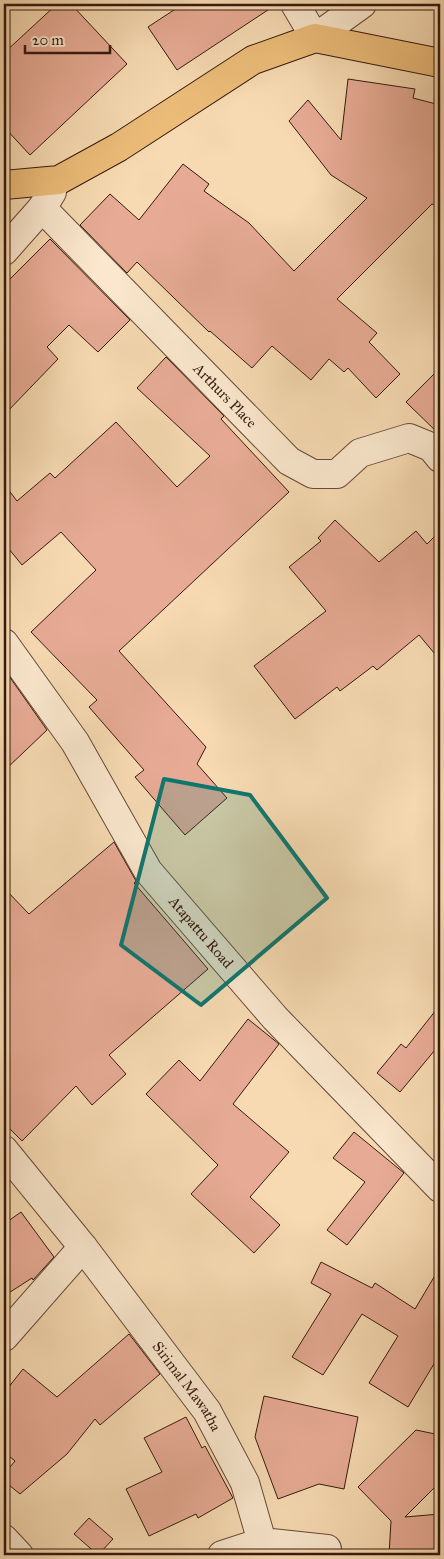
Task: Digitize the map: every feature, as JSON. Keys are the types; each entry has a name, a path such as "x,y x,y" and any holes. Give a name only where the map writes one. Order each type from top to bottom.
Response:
{"main road":[{"path":"4,185 60,180 119,147 253,60 315,38 440,63"}],"street":[{"path":"295,4 315,38 362,4"},
{"path":"4,251 42,208 60,180"},
{"name":"Arthurs Place","path":"42,208 289,461 312,474 337,474 360,454 408,438 432,448 440,458"},
{"name":"Atapattu Road","path":"4,643 75,742 148,871 275,1018 440,1188"},
{"name":"Sirimal Mawatha","path":"4,1150 83,1247 207,1411 245,1483 262,1542"},
{"path":"4,1337 83,1247"},
{"path":"4,1539 19,1555"},
{"path":"222,1555 262,1542 327,1549"}],"highlighted area":[{"path":"164,779 250,795 327,898 201,1005 121,945"}],"building":[{"path":"57,4 71,4 127,64 30,155 4,127 4,53"},
{"path":"183,4 277,4 177,70 148,27"},
{"path":"348,79 415,89 413,98 440,105 440,207 432,204 337,299 377,333 369,342 400,374 376,398 348,368 344,372 329,359 311,380 272,346 252,368 209,332 137,262 127,273 80,225 110,194 139,220 183,164 209,184 204,191 249,223 294,271 367,198 331,175 289,121 308,100 341,140"},
{"path":"50,239 130,320 98,352 69,325 47,347 58,359 4,415 4,285"},
{"path":"166,357 224,416 221,419 289,492 119,651 206,747 197,764 227,798 185,835 135,777 144,770 89,707 97,700 31,632 96,570 61,532 22,565 4,543 4,484 17,501 50,473 55,478 116,422 177,487 210,456 137,388"},
{"path":"440,368 440,435 406,402"},
{"path":"335,520 379,562 416,531 427,544 440,531 440,660 419,635 377,670 373,666 340,691 337,687 295,719 254,666 326,611 289,567 321,541 318,538"},
{"path":"4,669 47,730 4,771"},
{"path":"114,842 136,881 134,883 208,969 109,1055 126,1074 92,1105 76,1086 22,1141 4,1123 4,888 29,914"},
{"path":"440,1005 440,1044 400,1092 377,1073 401,1044 406,1048"},
{"path":"248,1019 279,1044 233,1104 289,1152 250,1197 280,1225 254,1253 191,1194 218,1165 146,1094 179,1060 200,1081"},
{"path":"354,1132 404,1173 347,1245 327,1230 365,1182 333,1158"},
{"path":"21,1212 54,1257 33,1280 32,1278 4,1296 4,1224"},
{"path":"321,1262 372,1288 375,1283 415,1309 440,1267 440,1354 408,1407 369,1383 398,1336 362,1314 323,1375 292,1357 331,1294 311,1283"},
{"path":"129,1334 160,1374 100,1425 95,1419 67,1454 20,1494 4,1481 4,1474 15,1461 4,1452 4,1393 23,1369 57,1397"},
{"path":"264,1396 358,1417 344,1489 319,1484 278,1499 255,1437"},
{"path":"186,1417 202,1448 205,1446 233,1498 198,1518 196,1514 149,1536 126,1489 162,1472 144,1438"},
{"path":"416,1430 440,1435 440,1482 405,1517 440,1514 440,1555 389,1555 391,1521 358,1487"},
{"path":"89,1518 113,1539 98,1555 74,1534"}]}
